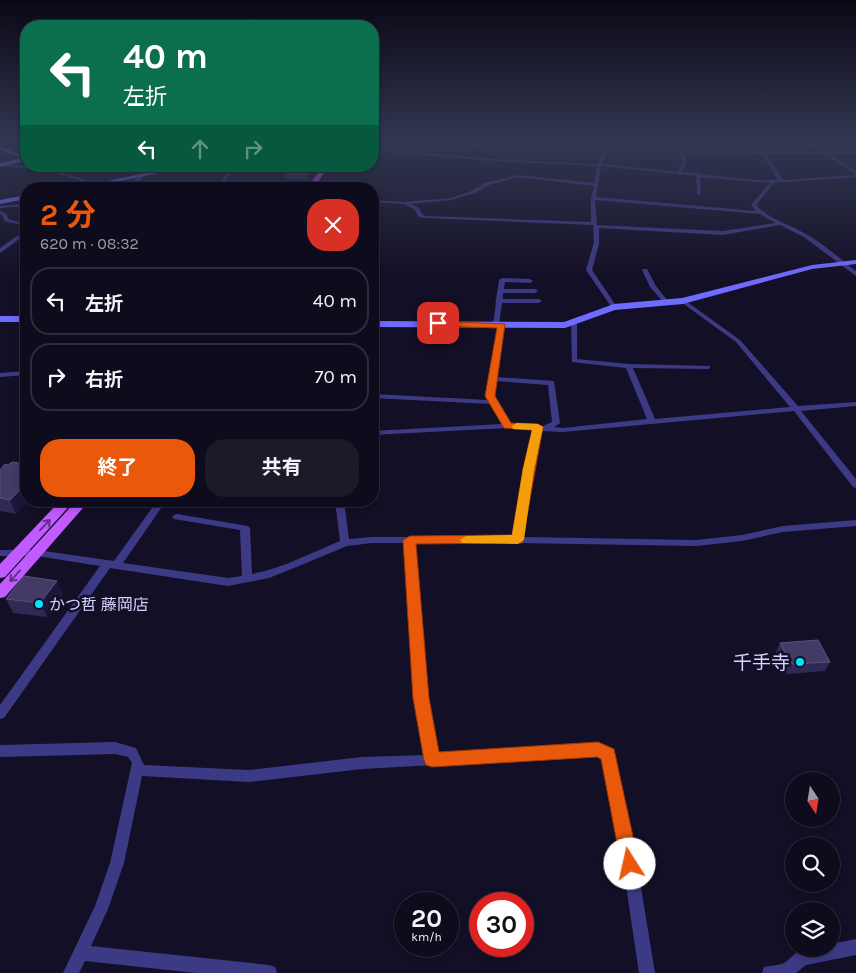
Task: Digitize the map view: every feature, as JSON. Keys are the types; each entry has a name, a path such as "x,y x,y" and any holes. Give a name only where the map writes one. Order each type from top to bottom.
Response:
{"main road":[{"path":"0,573 62,507"},
{"path":"0,593 78,507"}],"street":[{"path":"379,201 403,202 451,198 473,192 481,187"},
{"path":"595,187 593,198 596,247 589,263 589,270 614,307"},
{"path":"699,187 699,194"},
{"path":"768,187 753,205 760,213 766,218 806,236 856,274"},
{"path":"0,202 20,198"},
{"path":"593,198 760,213"},
{"path":"403,202 416,208 421,216 426,217 532,221 723,233 780,224"},
{"path":"0,207 20,205"},
{"path":"0,222 3,216 20,223"},
{"path":"532,221 532,231"},
{"path":"0,251 20,236"},
{"path":"379,324 555,326 574,323 614,307 683,301 812,267 856,262"},
{"path":"645,270 654,287 666,302"},
{"path":"507,426 490,396 499,326 498,301 502,280 530,281"},
{"path":"501,291 535,292"},
{"path":"498,301 539,302"},
{"path":"683,301 738,341 795,408 856,486"},
{"path":"0,319 20,318"},
{"path":"574,323 574,361 629,366 708,367"},
{"path":"629,366 652,422"},
{"path":"0,375 20,373"},
{"path":"493,379 551,383 556,423 541,428"},
{"path":"379,396 492,402"},
{"path":"379,433 507,426 563,430 856,404"},
{"path":"518,540 528,469 541,428"},
{"path":"0,714 112,564 157,507"},
{"path":"340,507 345,543"},
{"path":"177,518 245,528 247,579"},
{"path":"0,553 20,551 37,553 228,582 247,579 291,566 345,543 372,540 696,543 742,538 783,529 856,523"},
{"path":"410,540 421,698 432,760"},
{"path":"0,751 115,748 132,752 138,763 117,863 101,910 71,973"},
{"path":"137,770 249,776 362,763 598,750 608,754 627,845 647,973"},
{"path":"770,973 786,971 803,958 856,947"},
{"path":"81,953 269,973"}],"building":[{"path":"12,462 20,463 20,490 10,500 0,498 0,470 5,464 8,465"},
{"path":"24,576 57,581 40,603 6,599"},
{"path":"818,640 830,662 792,664 780,643"}],"slow traffic":[{"path":"466,540 518,540 528,469 538,427 517,426"}],"place":[{"name":"かつ哲 藤岡店","path":"39,604"},
{"name":"千手寺","path":"800,662"}],"route":[{"path":"438,323 502,326 490,396 492,402 507,426 538,427 528,469 518,540 410,540 421,698 432,760 598,750 608,754 630,864"}]}
